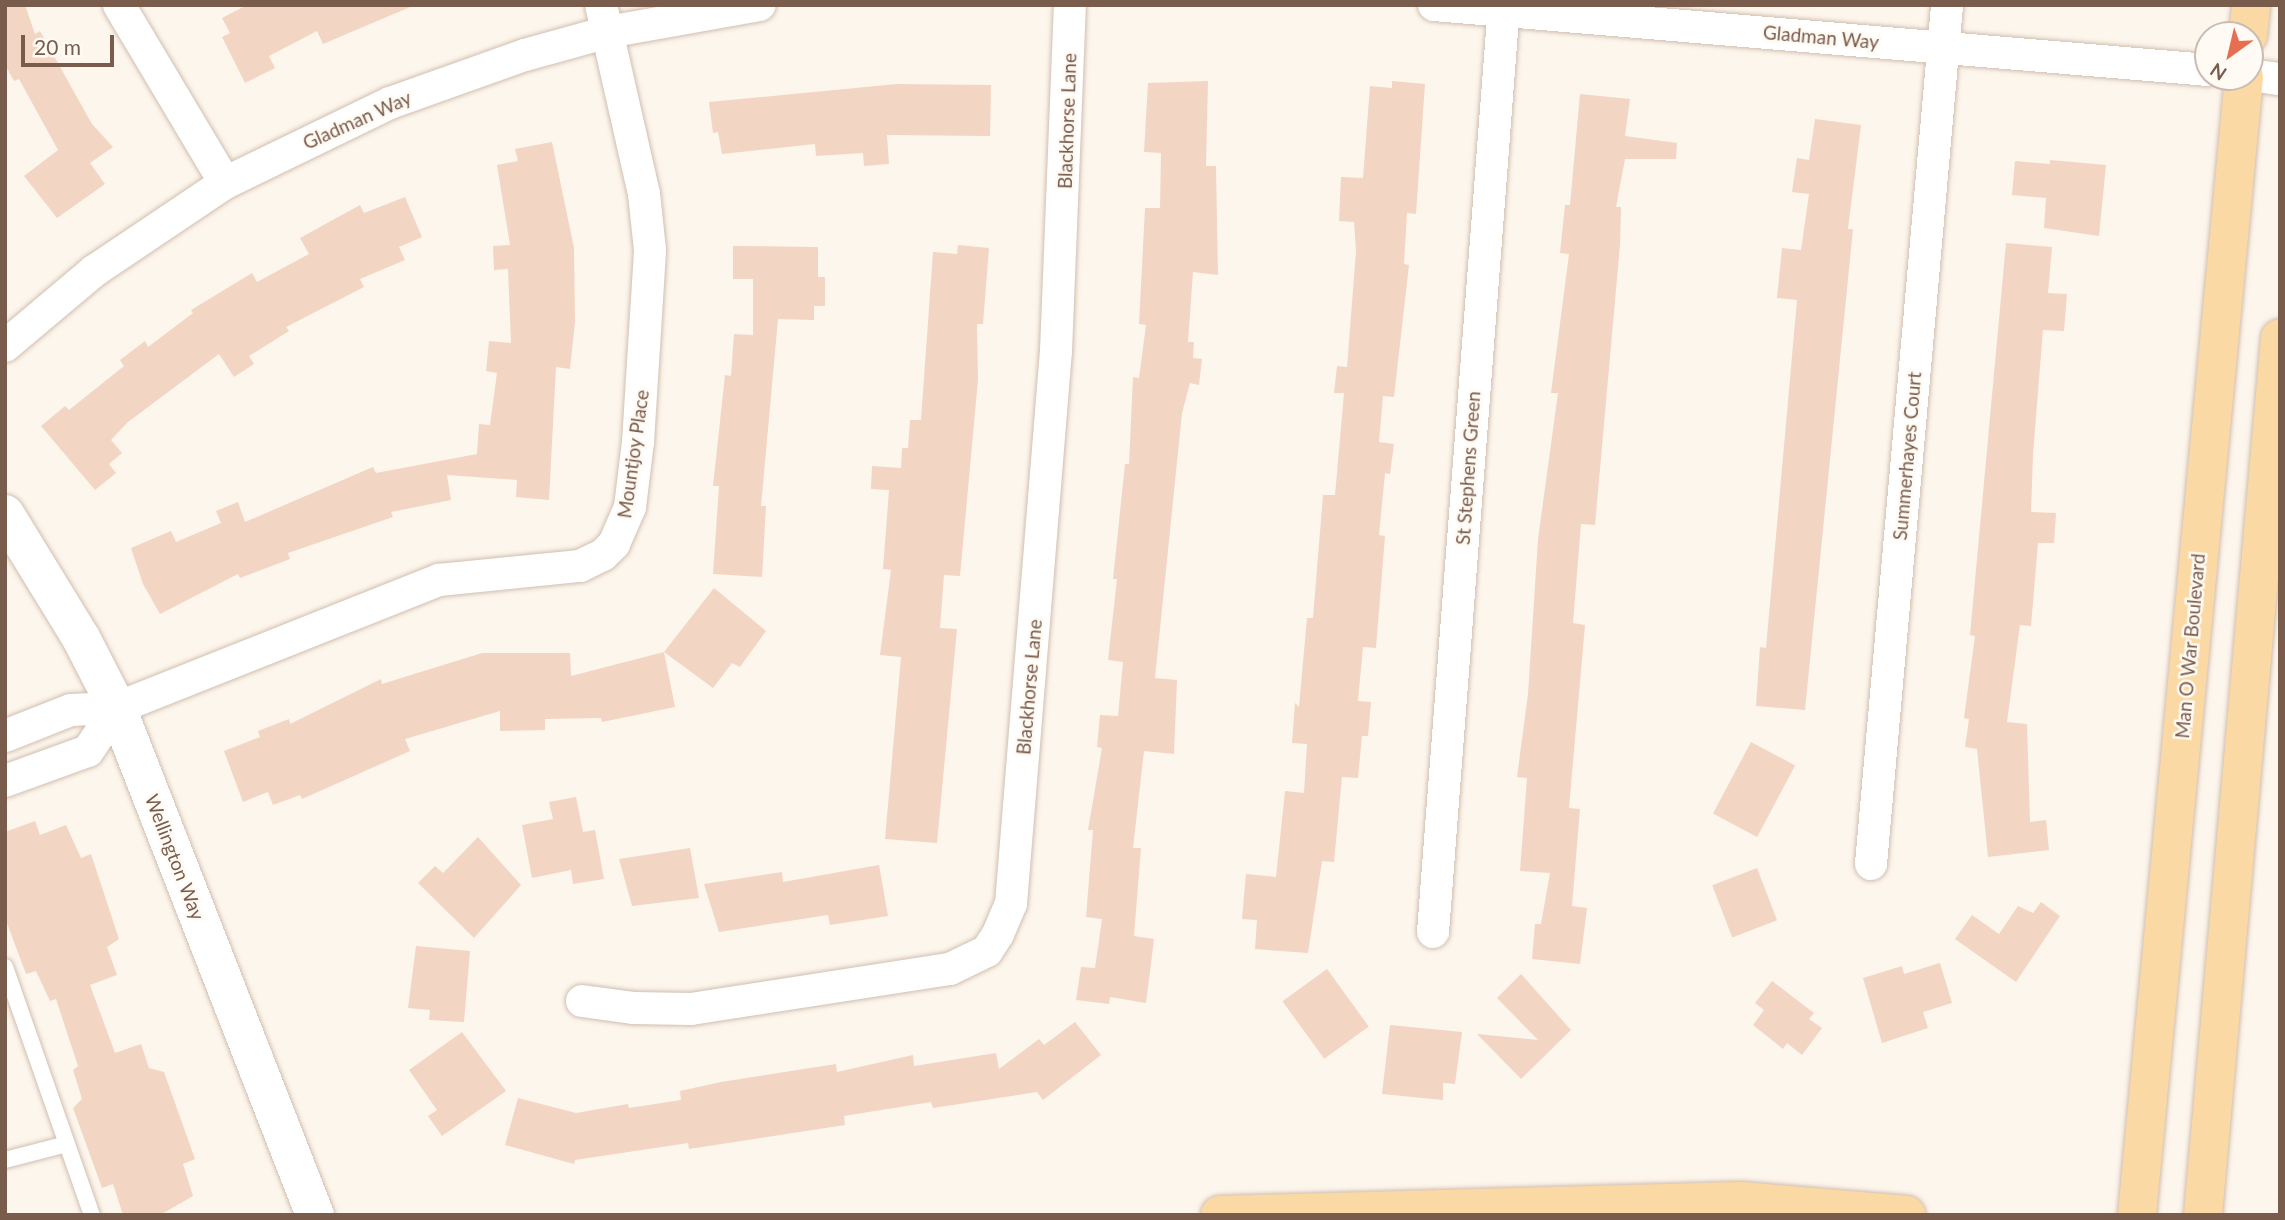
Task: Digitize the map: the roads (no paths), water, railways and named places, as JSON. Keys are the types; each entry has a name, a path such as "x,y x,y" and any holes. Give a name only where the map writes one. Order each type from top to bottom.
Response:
{"main road":[{"name":"Man O War Boulevard","path":"2137,1215 2243,91"},
{"path":"2203,1215 2280,338"},
{"path":"1220,1215 1741,1201 1906,1215"}],"street":[{"path":"119,5 225,183"},
{"name":"Gladman Way","path":"5,346 94,271 225,183 390,103 524,55 604,18 760,5"},
{"name":"Blackhorse Lane","path":"583,1001 633,1008 691,1009 950,969 987,951 998,934 1011,904 1056,351 1070,5"},
{"name":"Gladman Way","path":"1434,5 1503,7 2194,69"},
{"name":"Summerhayes Court","path":"1871,864 1947,5"},
{"name":"St Stephens Green","path":"1433,932 1503,7"},
{"name":"Mountjoy Place","path":"117,708 392,595 439,580 580,566 603,555 614,544 630,507 638,442 650,250 644,194 604,18"},
{"name":"Wellington Way","path":"5,514 69,617 117,708 315,1215"},
{"path":"5,736 71,710 117,708"},
{"path":"5,782 88,751 117,708"}],"lane":[{"path":"5,967 92,1215"},
{"path":"5,1160 67,1144"}]}
